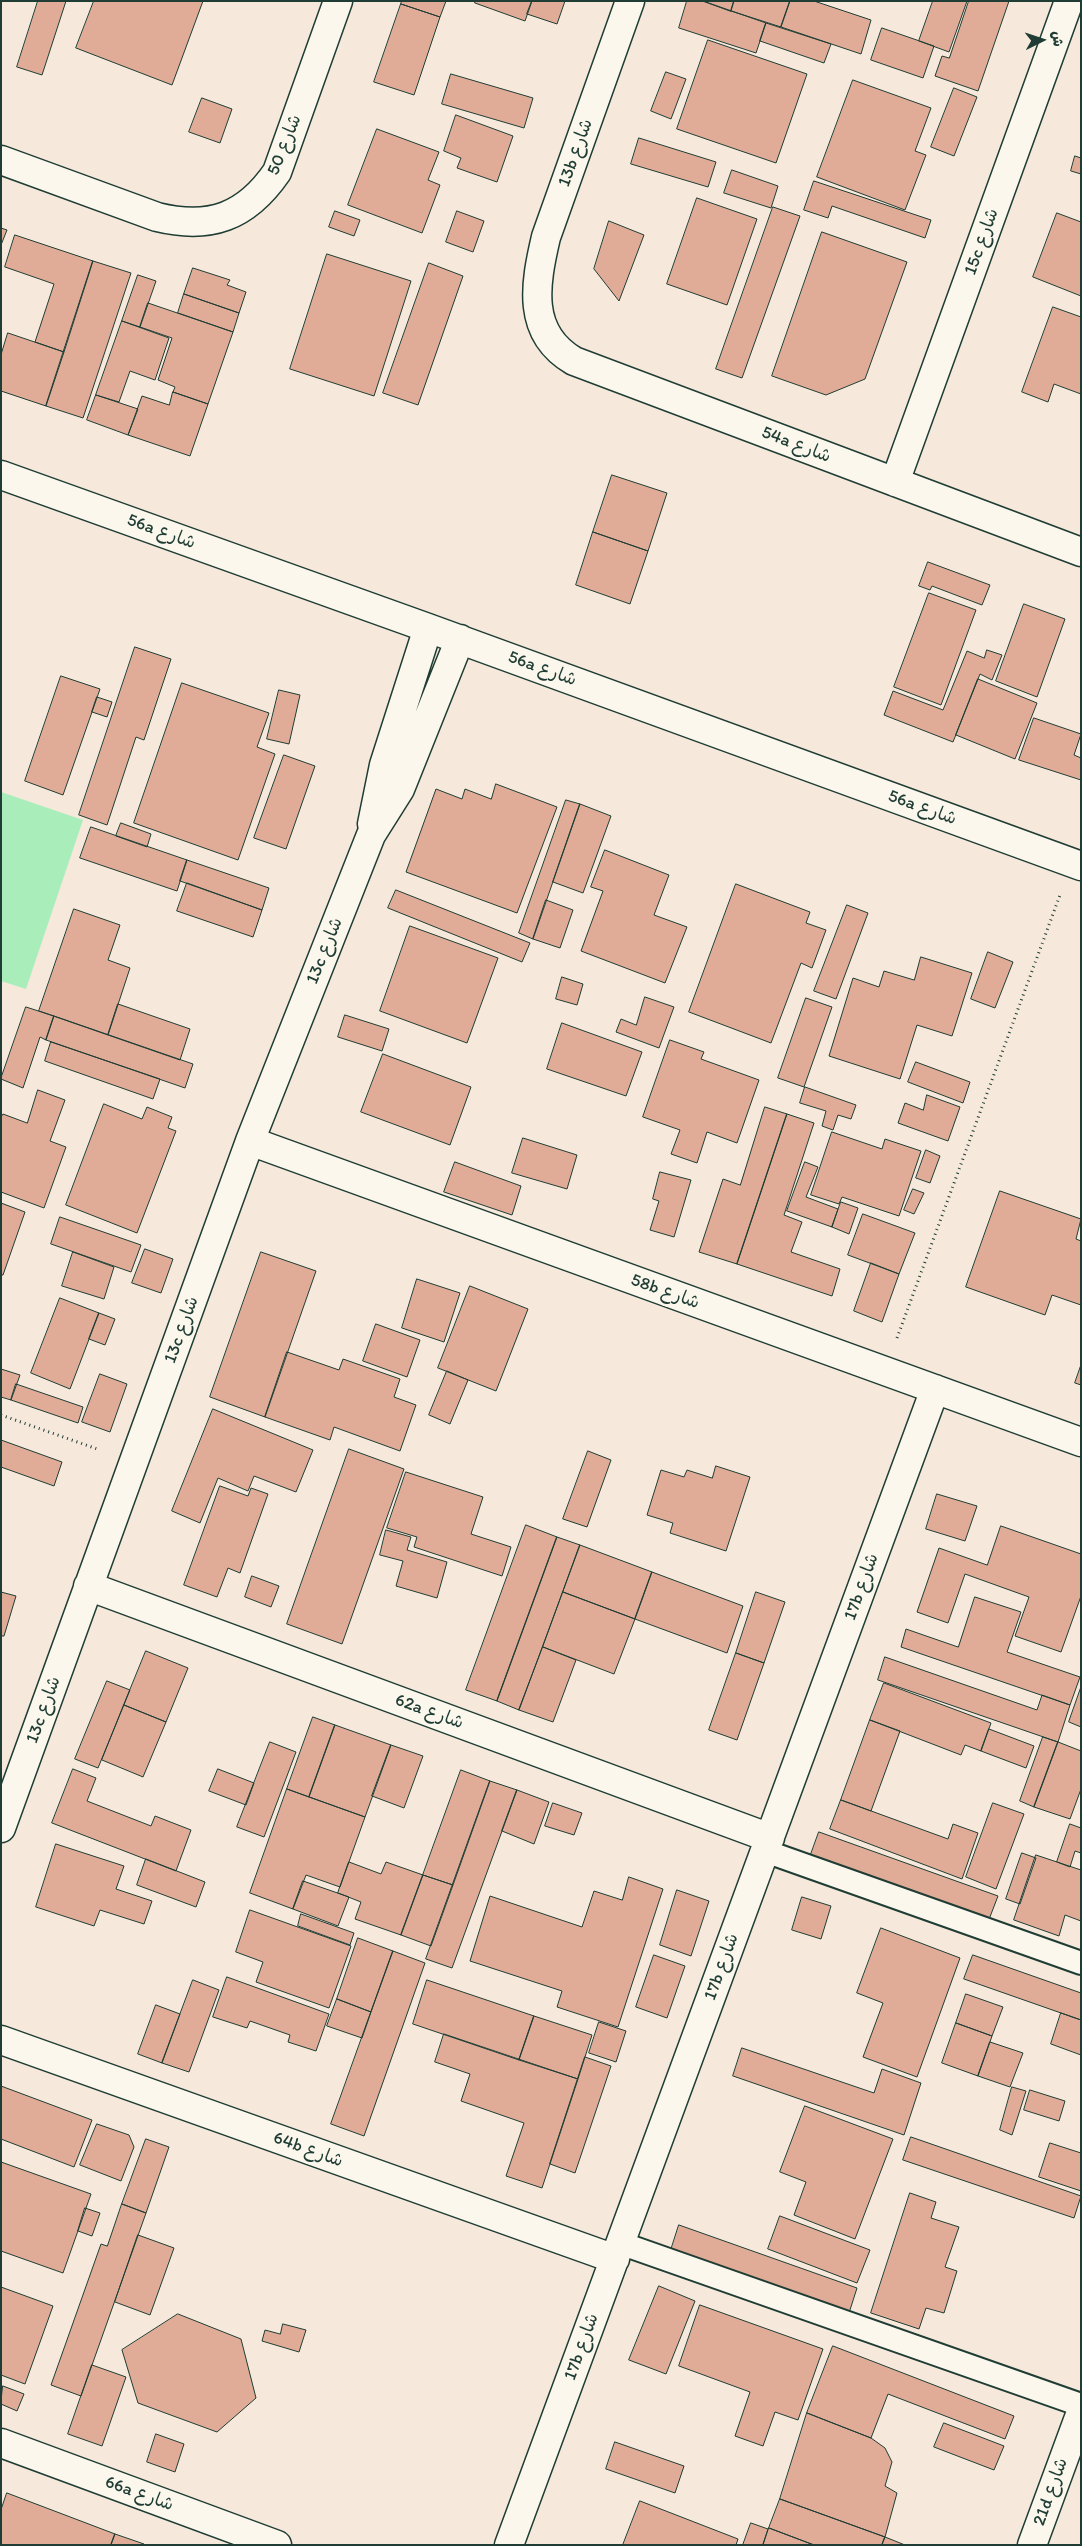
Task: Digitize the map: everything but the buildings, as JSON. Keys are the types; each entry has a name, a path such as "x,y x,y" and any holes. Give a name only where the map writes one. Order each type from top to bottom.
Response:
{"street":[{"name":"شارع 50","path":"1,160 157,217 181,222 205,222 228,215 248,204 265,190 277,172 338,1"},
{"name":"13b شارع","path":"538,308 541,261 546,237 630,1"},
{"name":"15c شارع","path":"895,482 1069,1"},
{"name":"54a شارع","path":"538,308 545,334 562,354 574,361 1081,552"},
{"name":"56a شارع","path":"1,475 460,639 1076,865"},
{"name":"13c شارع","path":"371,835 384,765 428,628"},
{"name":"13c شارع","path":"1,1828 250,1141 371,835 400,788 460,639"},
{"name":"58b شارع","path":"250,1141 1081,1442"},
{"name":"17b شارع","path":"509,2545 935,1389"},
{"name":"62a شارع","path":"88,1586 767,1845"},
{"name":"64b شارع","path":"1,2040 617,2251"},
{"name":"21d شارع","path":"1032,2545 1078,2427"},
{"name":"66a شارع","path":"1,2443 277,2545"}],"lane":[{"path":"767,1845 1081,1963"},
{"path":"617,2251 1081,2405"}],"path":[{"path":"885,1371 1076,865"},
{"path":"1,1415 134,1462"}],"green space":[{"path":"1,792 83,820 26,989 1,981"}]}
